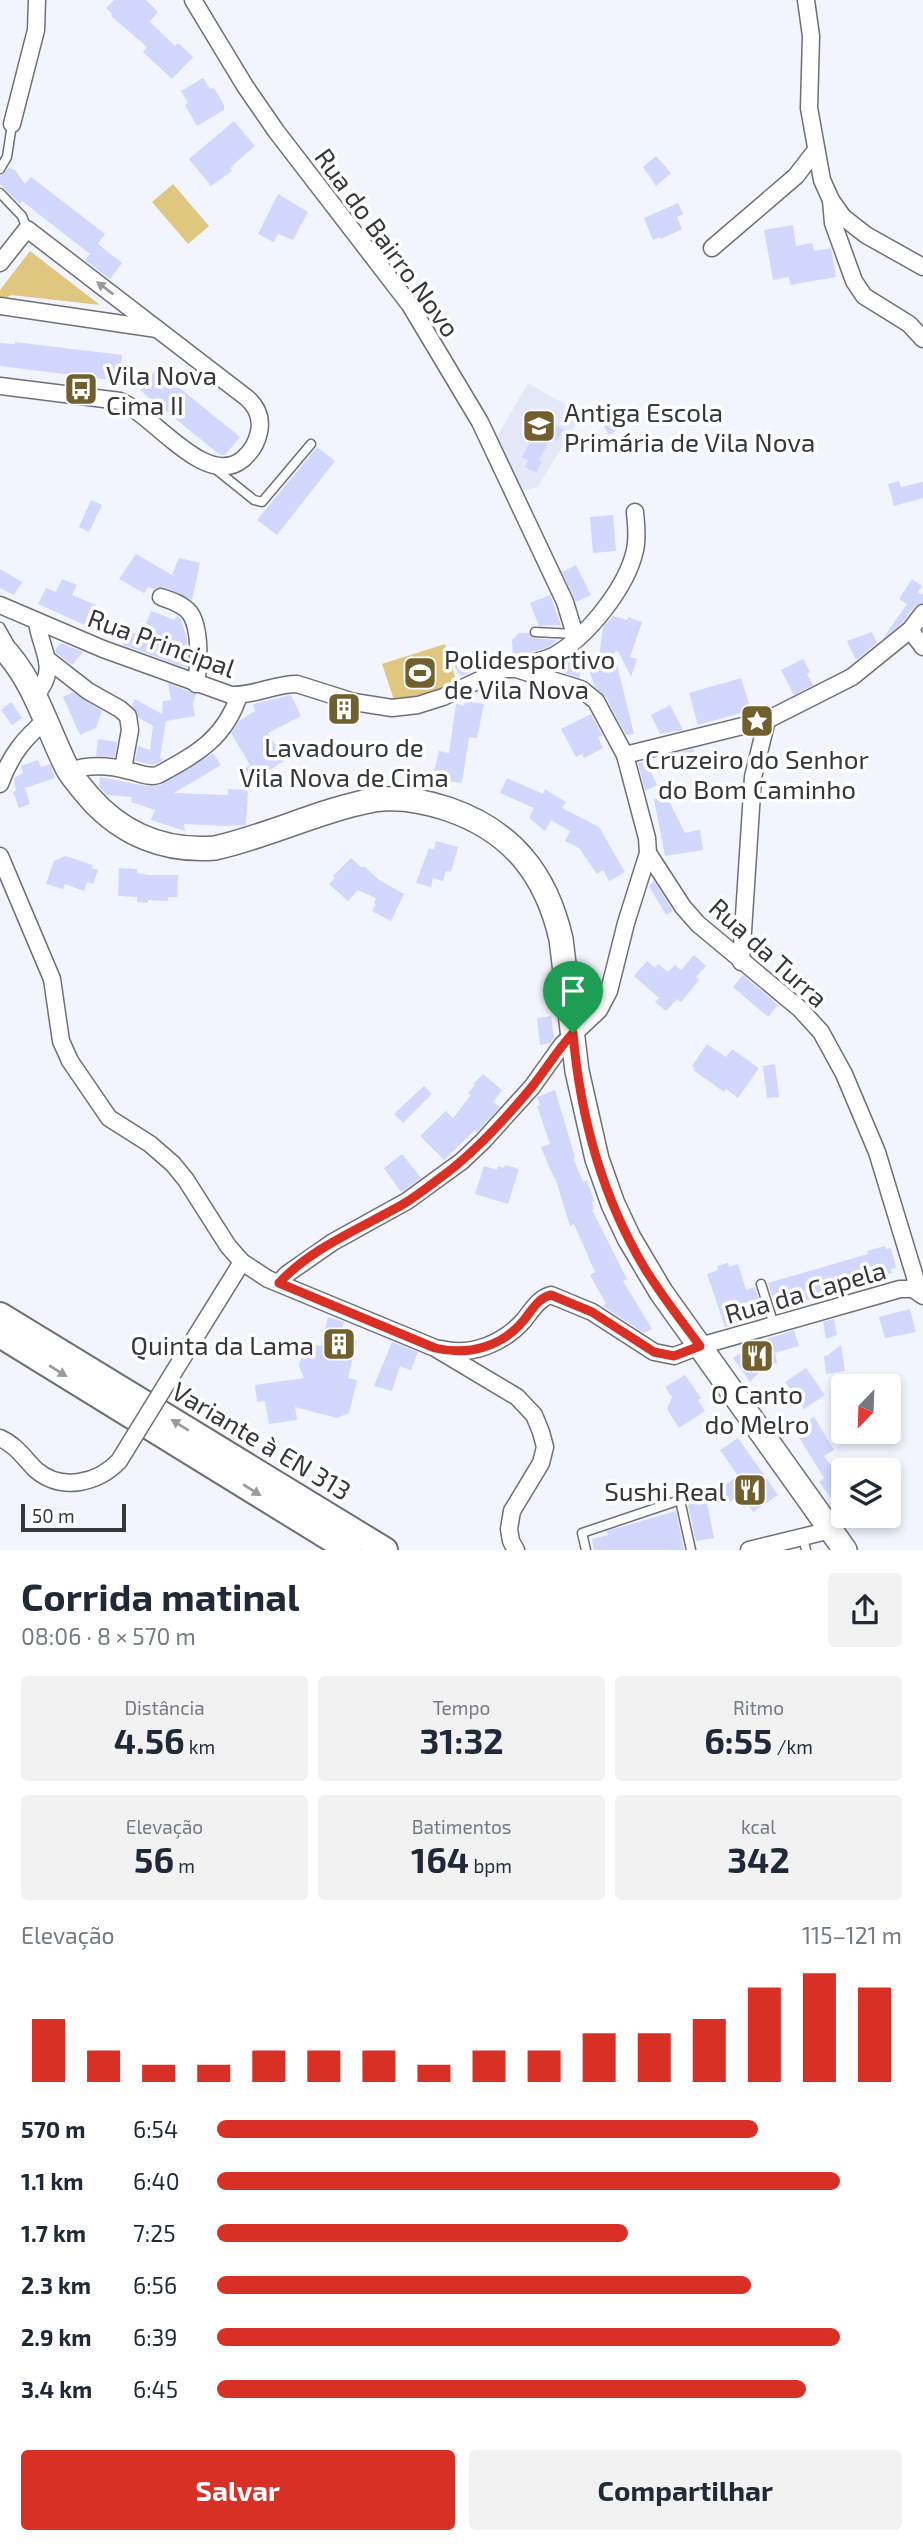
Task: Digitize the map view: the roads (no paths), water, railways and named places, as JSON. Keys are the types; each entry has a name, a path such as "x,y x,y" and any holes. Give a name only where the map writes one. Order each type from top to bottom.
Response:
{"main road":[{"path":"0,645 22,672 36,696 69,771 102,811 128,830 158,844 205,849 238,843 356,805 397,799 434,804 466,815 488,826 527,862 552,906 561,940 581,1096 597,1159 613,1204 644,1266 845,1550"},
{"name":"Variante à EN 313","path":"0,1315 385,1550"},
{"name":"Variante à EN 313","path":"0,1335 349,1550"}],"street":[{"path":"12,124 36,30 37,0"},
{"name":"Rua do Bairro Novo","path":"193,0 244,86 276,131 410,305 480,422 565,602 575,636"},
{"path":"806,0 811,36 809,108 822,180 831,200 844,217 866,235 923,267"},
{"path":"712,248 796,176 816,150"},
{"path":"831,200 833,223 854,281 864,296 909,324 923,339"},
{"path":"0,263 27,229 247,398 258,412 259,434 246,456 227,467 211,465 198,459 120,401 0,386"},
{"path":"0,306 160,329"},
{"name":"Rua Principal","path":"0,605 196,684 231,695 297,684 366,705 405,708 443,697 495,671 512,669 550,657 575,636 603,611 626,575 635,550 635,512"},
{"path":"161,597 183,607 191,616 199,657 196,684"},
{"path":"625,755 766,720 852,677 910,630 923,613"},
{"path":"36,696 48,676 47,659 37,622"},
{"path":"910,630 923,647"},
{"path":"47,659 88,691 128,716 130,730 123,769"},
{"path":"279,1283 287,1274 333,1242 407,1202 462,1161 532,1087 553,1056 573,1033 596,1014 605,1001 648,853 625,755 596,701 587,692 512,669"},
{"path":"69,771 91,766 155,776 207,745 225,728 239,695"},
{"path":"0,784 18,747 47,719"},
{"path":"741,962 753,777 766,720"},
{"name":"Rua da Turra","path":"648,853 690,916 741,962 800,1009 821,1032 877,1152 920,1293"},
{"path":"0,856 46,959 57,1002 61,1041 70,1061 109,1118 150,1144 173,1164 228,1246 242,1262 279,1283 435,1348 517,1397 534,1415 544,1447 541,1463 512,1511 509,1528 516,1550"},
{"path":"0,1437 13,1445 37,1470 54,1480 78,1483 89,1481 111,1470 242,1262"},
{"name":"Rua da Capela","path":"435,1348 465,1352 489,1345 517,1328 537,1303 551,1295 592,1312 654,1352 674,1356 700,1346 900,1289 920,1293"},
{"path":"749,1550 805,1544 831,1530"}],"lane":[{"path":"0,169 7,157 12,124"},
{"path":"0,193 22,216 27,229"},
{"path":"211,465 254,500 262,502 311,444"},
{"path":"0,627 22,672"},
{"path":"535,632 575,636"},
{"path":"761,1284 774,1325"},
{"path":"586,1550 582,1533 680,1500 691,1550"}],"place":[{"name":"Vila Nova Cima II","path":"81,389"},
{"name":"Antiga Escola Primária de Vila Nova","path":"539,426"},
{"name":"Polidesportivo de Vila Nova","path":"420,673"},
{"name":"Lavadouro de Vila Nova de Cima","path":"344,709"},
{"name":"Cruzeiro do Senhor do Bom Caminho","path":"757,721"},
{"name":"Quinta da Lama","path":"339,1344"},
{"name":"O Canto do Melro","path":"757,1356"},
{"name":"Sushi Real","path":"750,1490"}]}
